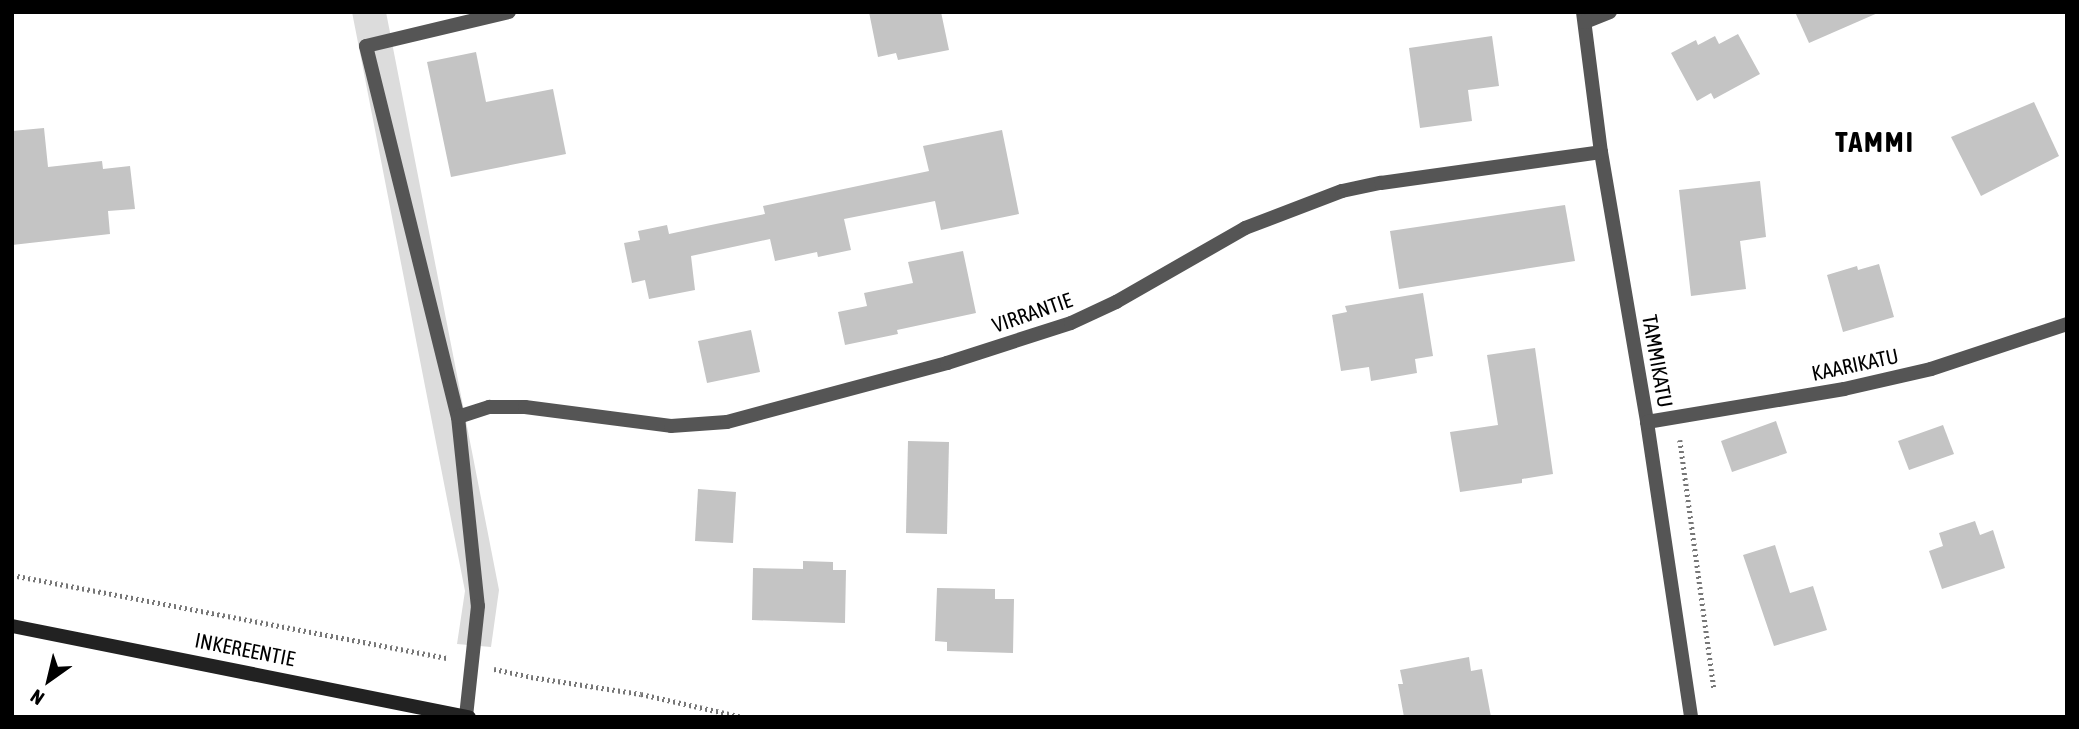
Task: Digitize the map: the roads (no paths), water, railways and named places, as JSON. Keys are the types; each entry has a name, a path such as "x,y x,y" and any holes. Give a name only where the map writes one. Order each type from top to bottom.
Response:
{"street":[{"path":"468,717 478,606 458,417 366,46 509,12"},
{"path":"1584,17 1610,12"},
{"name":"TAMMIKATU","path":"1584,17 1601,152 1647,422 1690,717"},
{"name":"VIRRANTIE","path":"458,417 489,407 525,407 671,426 727,422 947,363 1070,323 1116,302 1245,228 1342,191 1381,183 1601,152"},
{"name":"KAARIKATU","path":"1647,422 1844,390 1931,369 2067,324"},
{"name":"INKEREENTIE","path":"12,626 468,717"}],"district":[{"name":"TAMMI","path":"1875,142"}]}
